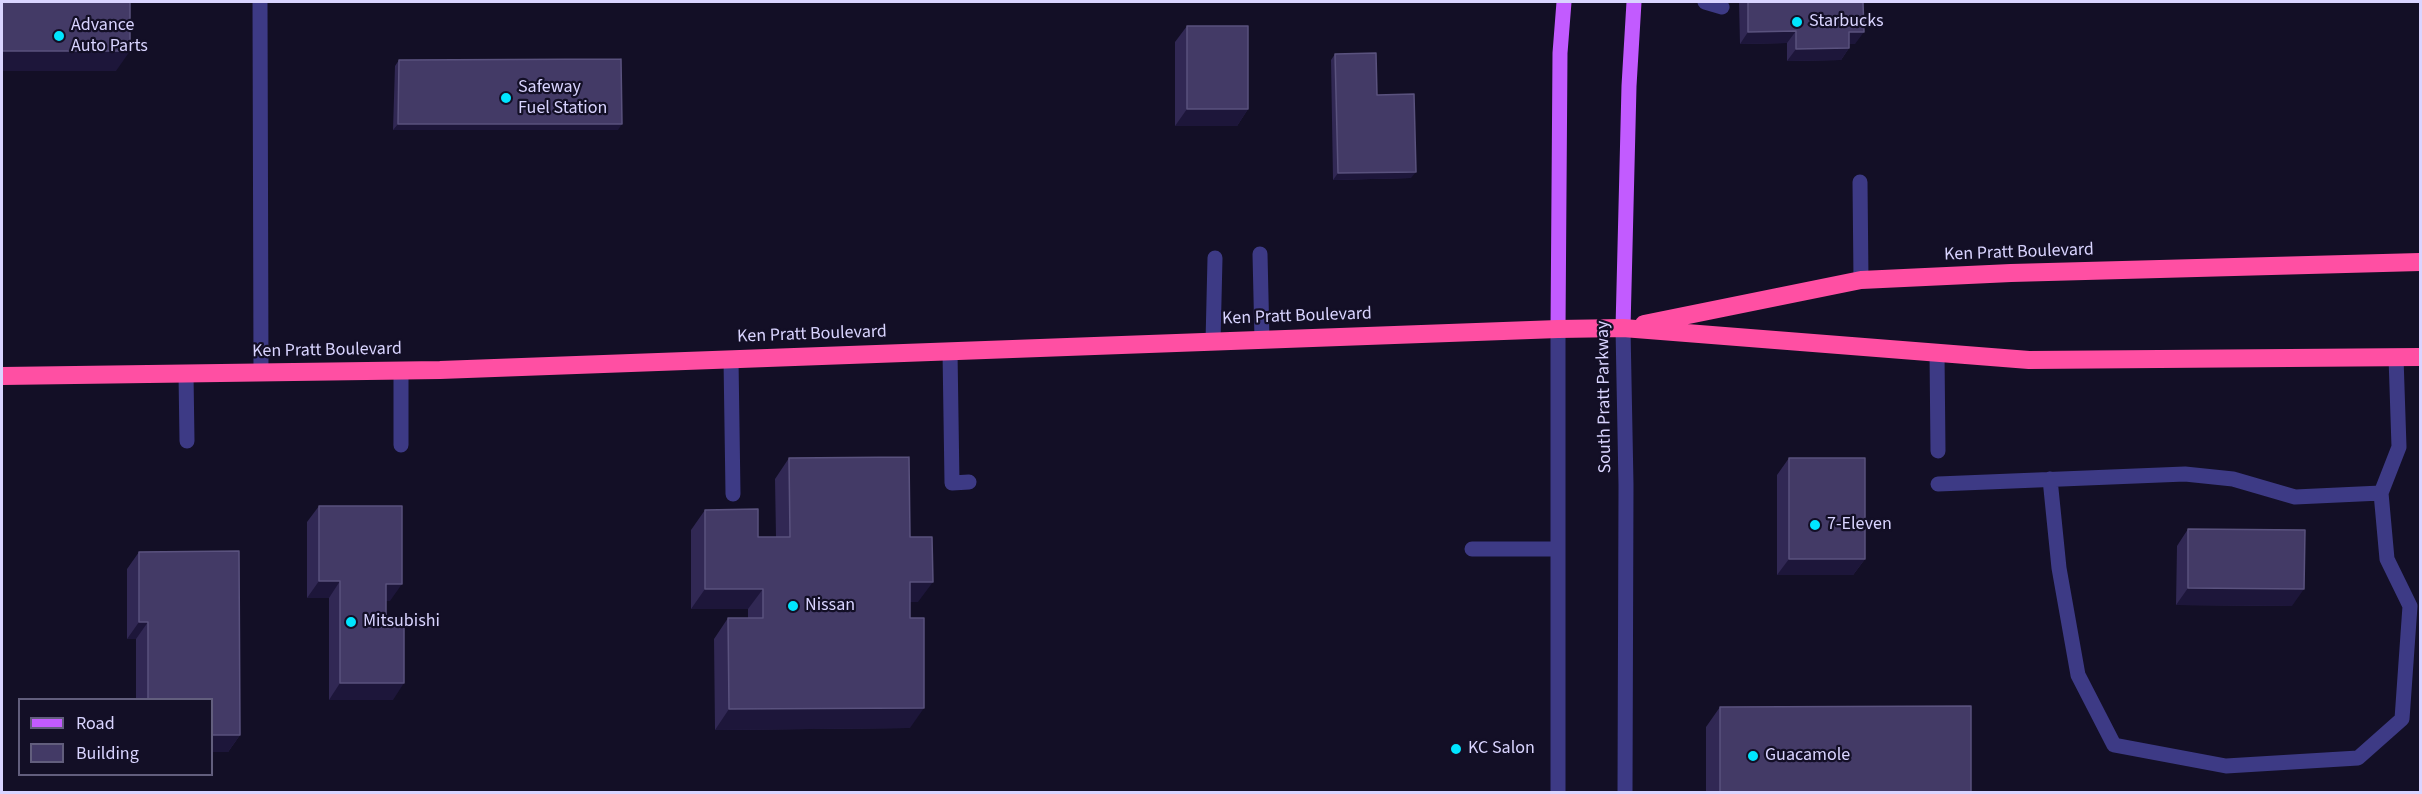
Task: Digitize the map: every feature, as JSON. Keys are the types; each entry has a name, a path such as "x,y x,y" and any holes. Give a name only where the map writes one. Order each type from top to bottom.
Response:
{"highway":[{"name":"Ken Pratt Boulevard","path":"1623,328 1861,280 2011,273 2421,262"},
{"name":"Ken Pratt Boulevard","path":"2,376 401,371 1623,328 2028,360 2421,357"}],"main road":[{"path":"1558,329 1560,53 1564,2"},
{"name":"South Pratt Parkway","path":"1623,328 1629,86 1634,2"}],"street":[{"path":"260,2 261,373"},
{"path":"1705,2 1722,7"},
{"path":"1860,182 1861,280"},
{"path":"1260,254 1262,340"},
{"path":"1213,342 1215,258"},
{"name":"South Pratt Parkway","path":"1623,328 1626,485 1624,792"},
{"path":"1558,329 1558,792"},
{"path":"950,351 952,483 969,482"},
{"path":"1937,353 1938,451"},
{"path":"2050,479 2059,568 2078,675 2114,745 2226,766 2358,758 2402,719 2410,606 2387,559 2381,493 2399,447 2396,357"},
{"path":"731,359 733,494"},
{"path":"401,371 401,445"},
{"path":"186,374 187,441"},
{"path":"1938,484 2185,474 2232,479 2295,497 2381,493"},
{"path":"1472,549 1557,549"}],"building":[{"name":"Advance Auto Parts","path":"2,2 130,2 130,51 2,51"},
{"name":"Starbucks","path":"1748,2 1863,2 1864,32 1849,32 1849,48 1796,49 1796,31 1748,32"},
{"path":"1187,26 1248,26 1248,109 1187,109"},
{"path":"1376,53 1377,95 1414,94 1416,172 1338,173 1335,54"},
{"name":"Safeway Fuel Station","path":"621,59 622,124 398,124 399,60"},
{"name":"Nissan","path":"909,457 910,537 932,537 933,582 910,582 910,618 924,618 924,708 729,709 728,618 763,618 763,589 705,589 705,510 758,509 758,537 790,537 789,458"},
{"name":"7-Eleven","path":"1789,458 1865,458 1865,559 1789,559"},
{"name":"Mitsubishi","path":"319,506 402,506 402,584 386,584 386,626 404,626 404,683 340,683 340,581 319,581"},
{"path":"2188,529 2305,530 2304,589 2188,588"},
{"path":"239,551 240,735 213,735 213,698 148,698 148,622 139,622 139,552"},
{"path":"1971,706 1971,792 1720,792 1720,707"}],"place":[{"name":"Starbucks","path":"1797,22"},
{"name":"Advance Auto Parts","path":"59,36"},
{"name":"Safeway Fuel Station","path":"506,98"},
{"name":"7-Eleven","path":"1815,525"},
{"name":"Nissan","path":"793,606"},
{"name":"Mitsubishi","path":"351,622"},
{"name":"KC Salon","path":"1456,749"},
{"name":"Guacamole","path":"1753,756"}]}
